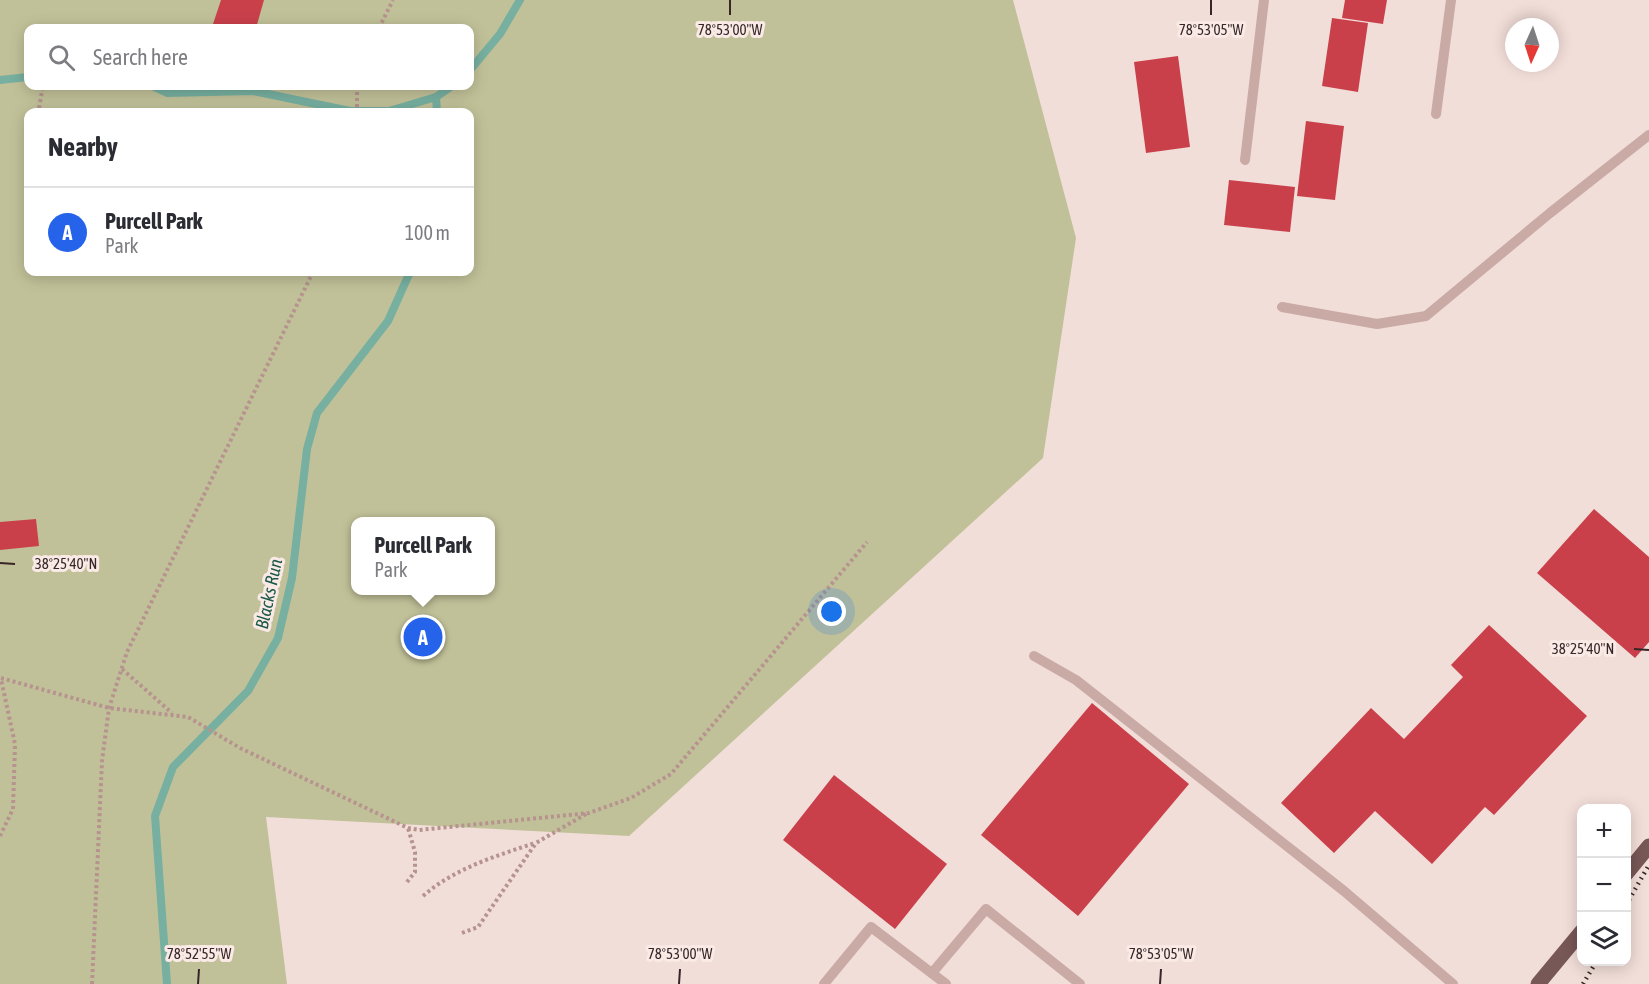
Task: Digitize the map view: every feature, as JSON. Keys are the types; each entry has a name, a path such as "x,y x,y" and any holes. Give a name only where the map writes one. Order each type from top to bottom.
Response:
{"main road":[{"path":"1631,868 1649,846"},
{"path":"1538,984 1577,936"}],"lane":[{"path":"1245,160 1264,0"},
{"path":"1436,114 1451,0"},
{"path":"1282,307 1377,324 1426,316 1550,213 1649,135"},
{"path":"1034,656 1076,680 1344,891 1453,984"},
{"path":"932,974 986,909 1080,984"},
{"path":"824,984 871,927 946,984"}],"path":[{"path":"381,24 393,0"},
{"path":"39,108 42,90"},
{"path":"357,90 357,108"},
{"path":"92,984 98,821 109,708 127,652 311,276"},
{"path":"423,896 435,885 480,861 536,843 589,813 631,798 671,774 867,542"},
{"path":"122,669 173,713"},
{"path":"0,678 25,687 109,708 173,713 188,717 240,748 408,828 419,830 589,813"},
{"path":"0,678 15,744 13,809 0,836"},
{"path":"407,882 415,872 415,852 408,828"},
{"path":"462,933 478,927 536,843"}],"green space":[{"path":"0,0 1013,0 1076,238 1043,458 629,836 266,817 287,984 0,984"}],"building":[{"path":"221,0 264,0 257,24 213,24"},
{"path":"1345,0 1387,0 1383,24 1342,18"},
{"path":"1332,18 1368,23 1358,92 1322,86"},
{"path":"1178,56 1190,147 1146,153 1134,62"},
{"path":"1306,121 1344,126 1335,200 1297,196"},
{"path":"1229,180 1295,187 1290,232 1224,225"},
{"path":"1594,509 1649,557 1649,642 1635,658 1537,573"},
{"path":"36,519 39,546 0,550 0,522"},
{"path":"1489,625 1587,716 1494,815 1485,807 1432,864 1375,811 1334,853 1281,803 1371,708 1404,739 1463,677 1451,665"},
{"path":"1092,703 1189,784 1078,916 981,835"},
{"path":"834,775 947,864 895,929 783,840"}],"waterway":[{"name":"Blacks Run","path":"474,65 500,34 520,0"},
{"path":"0,80 24,77"},
{"path":"161,90 167,93 253,91 335,108"},
{"name":"Blacks Run","path":"437,108 436,97 446,90"},
{"path":"399,108 436,97"},
{"name":"Blacks Run","path":"167,984 155,816 173,767 248,691 278,638 292,578 307,449 317,413 388,321 408,276"}],"railway":[{"path":"1631,896 1649,865"},
{"path":"1583,984 1594,966"}],"place":[{"name":"Purcell Park","path":"423,637"}]}
